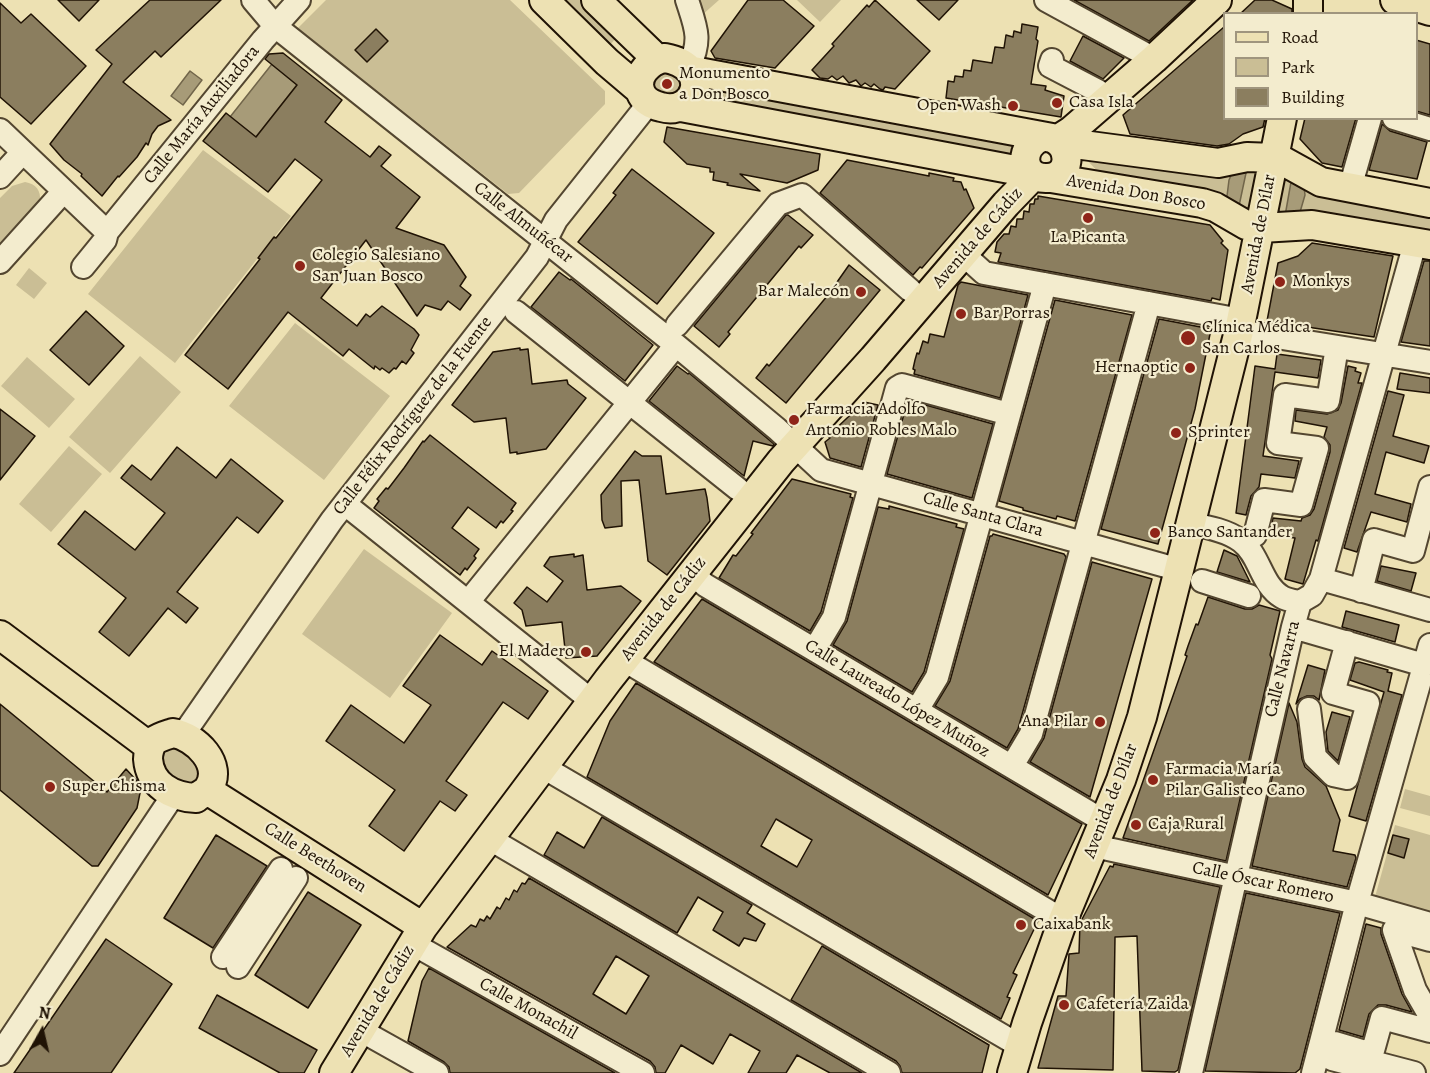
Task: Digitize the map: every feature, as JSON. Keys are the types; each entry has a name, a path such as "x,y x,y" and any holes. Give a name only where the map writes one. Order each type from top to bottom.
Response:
{"main road":[{"path":"544,0 645,97 667,109 681,107 687,102 695,88 695,79 691,69 673,59 657,59 643,71 640,79 645,97"},
{"path":"596,0 657,59"},
{"path":"1053,140 1071,131 1154,59 1217,0"},
{"path":"1399,5 1430,11"},
{"name":"Avenida Don Bosco","path":"691,69 1053,140 1218,163 1247,157 1274,158 1321,182 1350,188 1428,197"},
{"name":"Avenida Don Bosco","path":"681,107 1039,175 1202,203 1215,207 1246,225 1261,228 1312,225 1422,244"},
{"name":"Avenida de Dílar","path":"1012,1073 1063,920 1099,834 1191,575 1192,524 1240,326 1282,120"},
{"name":"Avenida de Cádiz","path":"334,1073 418,935 592,700 781,460 873,359 1006,204 1039,175 1062,171 1067,159 1064,147 1053,140"},
{"path":"0,635 150,747"},
{"path":"172,733 183,735 200,746 211,766 212,776 207,790 196,798 174,794 154,779 148,757 150,747 155,741 172,733"},
{"name":"Calle Beethoven","path":"207,790 418,935"}],"street":[{"name":"Calle Almuñécar","path":"254,0 275,26 545,241 677,335 794,446"},
{"name":"Calle María Auxiliadora","path":"83,267 105,240 107,232 298,0"},
{"path":"687,0 698,42 691,69"},
{"path":"1046,0 1154,59"},
{"path":"1052,60 1050,66 1098,91"},
{"name":"Calle Félix Rodríguez de la Fuente","path":"183,735 345,504 537,257 556,220 645,97"},
{"path":"1350,188 1369,120"},
{"path":"1401,120 1430,129"},
{"path":"0,130 107,232"},
{"path":"0,177 23,152"},
{"path":"0,262 63,192"},
{"path":"468,602 629,402 677,335 778,204 802,195 910,290"},
{"name":"Calle Navarra","path":"1191,1073 1293,627 1300,602 1312,596 1321,579 1384,354 1422,244"},
{"path":"963,254 984,273 1149,303 1240,326 1430,362"},
{"path":"917,710 937,677 1045,284"},
{"path":"1012,766 1030,734 1149,303"},
{"path":"516,312 738,489"},
{"path":"1300,602 1282,597 1266,580 1253,543 1264,500 1301,505 1317,448 1278,443 1285,396 1328,401 1335,359"},
{"path":"815,649 834,617 897,388 902,385 1009,414"},
{"name":"Calle Santa Clara","path":"794,446 821,470 1084,543 1191,575 1249,596"},
{"path":"1310,473 1336,481"},
{"path":"1361,591 1374,540 1413,551 1430,487"},
{"path":"345,504 592,700"},
{"path":"1192,524 1253,543"},
{"name":"Calle Laureado López Muñoz","path":"692,573 705,585 1012,766 1099,834"},
{"path":"1321,579 1430,610"},
{"path":"1293,627 1347,642 1427,655 1357,903 1313,1073"},
{"path":"1309,709 1315,757 1333,774 1347,778 1368,703 1333,693 1347,642"},
{"path":"624,660 1063,920"},
{"path":"543,767 1020,1046"},
{"path":"0,1053 174,794"},
{"name":"Calle Óscar Romero","path":"1099,834 1234,878 1357,903 1430,924"},
{"path":"490,839 889,1073"},
{"path":"231,962 288,874"},
{"path":"1430,940 1394,930 1414,990 1430,1016"},
{"name":"Calle Monachil","path":"418,935 643,1073"},
{"path":"1384,1073 1332,1059 1335,1043 1372,1054 1382,1018 1430,1030"},
{"path":"360,1030 437,1073"},
{"path":"1333,1051 1414,1073"}],"green space":[{"path":"326,0 510,0 605,91 605,104 519,193 508,194 298,28"},
{"path":"560,0 581,0 618,36 608,47"},
{"path":"695,0 719,0 701,16"},
{"path":"797,0 841,0 820,22"},
{"path":"655,71 680,72 682,95 657,96 650,79"},
{"path":"703,83 1025,141 1012,161 699,104"},
{"path":"203,150 291,216 175,363 88,294"},
{"path":"1084,157 1262,167 1255,217 1104,178"},
{"path":"1279,172 1430,211 1430,237 1276,224"},
{"path":"25,182 37,188 40,202 0,248 0,198 12,186"},
{"path":"29,268 47,283 34,299 16,285"},
{"path":"295,323 390,396 324,480 229,406"},
{"path":"140,356 181,392 110,473 69,437"},
{"path":"27,357 75,399 49,428 1,386"},
{"path":"69,446 102,474 51,532 19,504"},
{"path":"364,549 452,613 390,698 302,634"},
{"path":"176,744 200,764 200,782 187,787 162,770 161,751"},
{"path":"1405,789 1430,796 1430,816 1400,808"},
{"path":"1395,825 1430,835 1430,912 1375,897"}],"shaded area":[{"path":"272,64 297,85 256,137 230,117"},
{"path":"190,71 202,80 183,105 171,96"},
{"path":"1244,170 1246,173 1239,206 1226,204 1232,173"},
{"path":"1294,180 1304,187 1305,195 1298,219 1285,216 1291,182"}],"building":[{"path":"58,0 99,0 79,21"},
{"path":"150,0 221,0 161,57 155,51 123,82 171,120 158,126 148,145 146,143 137,157 102,196 50,144 112,64 96,50"},
{"path":"748,0 783,0 814,26 775,68 715,58 711,51"},
{"path":"875,0 930,51 895,89 885,87 883,90 874,84 871,87 865,83 861,86 856,80 849,83 843,76 837,80 832,76 828,79 820,78 812,70 867,5 869,7"},
{"path":"917,0 958,0 939,20"},
{"path":"1074,0 1193,0 1149,41"},
{"path":"1255,0 1272,0 1292,9 1292,12 1242,12"},
{"path":"0,3 21,23 31,14 86,66 31,124 0,97"},
{"path":"1022,24 1038,27 1031,84 1046,86 1045,90 1064,96 1061,117 946,98 948,81 954,82 955,76 963,77 964,70 971,71 973,60 992,63 995,47 1004,48 1006,35 1013,37 1014,31 1021,33"},
{"path":"1223,28 1223,120 1265,120 1263,127 1243,134 1229,144 1217,146 1130,134 1123,115"},
{"path":"376,29 388,41 367,62 355,50"},
{"path":"1083,36 1124,58 1103,79 1070,61"},
{"path":"1418,41 1430,44 1430,115 1418,112"},
{"path":"283,53 342,100 325,122 370,157 379,146 391,155 381,166 420,197 396,228 444,245 466,277 460,286 471,295 460,310 448,301 441,310 425,305 417,316 366,240 321,298 357,326 366,314 370,317 382,306 414,329 419,335 411,350 414,353 406,364 402,361 396,369 394,368 389,373 375,366 374,369 349,349 343,356 288,312 228,389 185,355 260,259 258,258 274,237 276,238 322,180 295,159 268,192 203,141 226,113 256,137 297,85 265,59 269,54"},
{"path":"1305,120 1355,120 1342,167 1322,163 1300,139"},
{"path":"1382,124 1390,131 1427,142 1417,179 1369,170"},
{"path":"667,127 820,154 818,170 787,183 740,174 760,191 727,185 728,183 713,180 714,172 710,172 710,168 687,164 664,142"},
{"path":"847,160 929,176 929,173 954,178 953,181 961,182 964,190 966,189 974,208 922,268 920,267 913,275 820,193"},
{"path":"632,169 714,233 657,304 578,242 616,195 613,193"},
{"path":"1038,196 1210,225 1228,250 1220,300 1212,298 1211,301 998,262 1001,253 995,252 997,242 1004,234 1009,234 1011,226 1016,227 1017,219 1023,219 1024,211 1029,212 1030,204 1034,204"},
{"path":"786,215 813,235 801,248 799,246 728,332 730,334 719,347 694,326"},
{"path":"1312,243 1393,256 1374,337 1267,321 1278,263 1298,256"},
{"path":"1424,261 1430,261 1430,346 1401,342"},
{"path":"849,265 880,290 786,403 756,378 767,364 769,366 828,295"},
{"path":"559,272 571,279 653,345 625,381 531,307"},
{"path":"961,282 1028,295 1000,398 914,374 915,360 923,341 928,343 930,334 944,337 958,285"},
{"path":"1055,300 1132,315 1075,521 1057,516 1056,519 999,501"},
{"path":"86,311 124,346 89,385 50,350"},
{"path":"1159,319 1211,329 1195,409 1158,544 1101,529"},
{"path":"520,348 520,350 528,349 532,384 567,380 568,384 586,398 546,449 517,454 517,452 510,453 506,418 474,422 452,405 493,352"},
{"path":"1277,354 1321,360 1318,378 1275,372 1263,456 1299,461 1295,478 1261,474 1259,487 1251,496 1246,515 1236,513 1255,366 1275,369"},
{"path":"677,366 689,373 774,444 773,446 753,441 744,476 649,401"},
{"path":"1348,366 1356,368 1355,371 1361,373 1358,383 1362,383 1318,541 1316,540 1303,584 1285,579 1295,538 1269,535 1273,518 1301,521 1314,509 1330,452 1330,445 1324,437 1327,427 1295,421 1296,410 1327,414 1338,410"},
{"path":"1400,373 1430,378 1430,393 1397,389"},
{"path":"1388,391 1404,395 1393,436 1429,446 1424,463 1386,452 1375,494 1411,504 1407,522 1371,512 1357,552 1344,548"},
{"path":"908,400 993,424 972,498 887,474"},
{"path":"864,402 878,405 861,467 830,458 825,442 830,438 828,436"},
{"path":"0,409 35,436 0,480"},
{"path":"430,435 516,503 511,510 513,511 496,528 468,507 452,528 479,549 474,556 476,558 460,575 374,508 379,501 377,499 386,488 388,489 423,441"},
{"path":"177,447 216,478 231,459 283,501 258,533 237,517 177,592 198,608 186,623 168,608 129,656 99,632 126,598 58,544 85,511 135,550 165,513 121,478 132,465 151,480"},
{"path":"635,451 642,456 661,456 666,494 705,489 710,521 667,575 648,561 639,480 621,481 622,526 605,528 602,520 601,495"},
{"path":"792,479 851,494 850,497 853,498 821,612 810,631 719,578 733,555 736,556"},
{"path":"889,506 957,524 956,527 964,529 924,672 912,692 833,645 847,621 878,507 889,509"},
{"path":"993,534 1064,554 1066,557 1018,729 1007,748 935,706 950,681 990,536"},
{"path":"1224,550 1237,556 1250,582 1217,572"},
{"path":"574,554 574,557 583,555 587,590 621,586 641,601 597,656 566,658 562,622 526,626 522,610 514,603 527,587 547,602 563,581 544,566 550,557"},
{"path":"1092,562 1152,579 1090,797 1030,762 1044,738"},
{"path":"1381,566 1416,573 1411,591 1377,581"},
{"path":"1208,597 1245,609 1252,609 1259,605 1280,611 1270,655 1272,659 1226,861 1123,838 1187,656 1185,655 1188,646"},
{"path":"702,599 1082,824 1048,895 654,662"},
{"path":"1346,611 1399,625 1395,642 1342,627"},
{"path":"440,635 482,665 492,651 548,691 528,719 503,702 446,781 467,795 455,811 440,801 404,851 369,826 395,790 326,741 351,705 404,743 431,705 403,686"},
{"path":"1359,662 1392,673 1388,691 1402,695 1366,821 1349,816 1384,692 1350,680 1355,663"},
{"path":"1308,665 1325,670 1319,700 1314,696 1307,696 1296,704"},
{"path":"636,683 1038,921 1013,973 1017,975 1007,997 1010,998 1001,1019 587,777 610,721","holes":["776,819 812,840 797,867 761,846"]},
{"path":"1289,703 1297,722 1305,767 1326,786 1340,820 1333,851 1355,855 1356,858 1347,887 1252,866"},
{"name":"Super Chisma","path":"0,704 107,792 126,769 137,781 140,793 137,808 98,866 92,866 0,790"},
{"path":"1332,712 1350,717 1338,761 1328,751 1326,732"},
{"path":"602,817 752,905 747,913 765,924 756,941 744,938 739,946 713,930 723,912 698,897 677,933 544,855 557,832 584,848"},
{"path":"216,835 267,866 213,948 164,918"},
{"path":"1393,835 1409,839 1404,858 1388,853"},
{"path":"1114,864 1220,887 1178,1070 1175,1072 1142,1071 1137,936 1115,937 1113,1070 1038,1068 1058,996 1066,996 1069,954 1079,953 1080,923 1110,866 1113,867"},
{"path":"529,878 862,1073 830,1073 797,1055 786,1073 748,1073 760,1051 730,1034 713,1064 681,1045 665,1073 656,1073 650,1061 447,947 471,925 476,927 480,919 484,921 487,916 490,919 497,907 500,909 506,898 509,900 514,890 517,892 522,883 525,884","holes":["616,956 649,976 626,1014 593,994"]},
{"path":"308,892 361,925 308,1008 255,975"},
{"path":"1246,893 1340,913 1300,1069 1295,1073 1205,1071"},
{"path":"1366,924 1381,928 1381,934 1402,994 1412,1012 1378,1005 1369,1014 1363,1037 1339,1030"},
{"path":"106,939 172,984 111,1073 14,1073"},
{"path":"822,946 989,1045 982,1073 902,1073 896,1061 791,1000"},
{"path":"429,968 615,1073 450,1073 449,1067 444,1062 408,1041 422,981"},
{"path":"217,995 317,1050 304,1073 280,1073 199,1028"}],"place":[{"name":"Monumento a Don Bosco","path":"667,84"},
{"name":"Casa Isla","path":"1057,103"},
{"name":"Open Wash","path":"1013,106"},
{"name":"La Picanta","path":"1088,218"},
{"name":"Colegio Salesiano San Juan Bosco","path":"300,266"},
{"name":"Monkys","path":"1280,282"},
{"name":"Bar Malecón","path":"861,292"},
{"name":"Bar Porras","path":"961,314"},
{"name":"Clínica Médica San Carlos","path":"1188,338"},
{"name":"Hernaoptic","path":"1190,368"},
{"name":"Farmacia Adolfo Antonio Robles Malo","path":"794,420"},
{"name":"Sprinter","path":"1176,433"},
{"name":"Banco Santander","path":"1155,533"},
{"name":"El Madero","path":"586,652"},
{"name":"Ana Pilar","path":"1100,722"},
{"name":"Farmacia María Pilar Galisteo Cano","path":"1153,780"},
{"name":"Super Chisma","path":"50,787"},
{"name":"Caja Rural","path":"1136,825"},
{"name":"Caixabank","path":"1021,925"},
{"name":"Cafetería Zaida","path":"1064,1005"}]}
